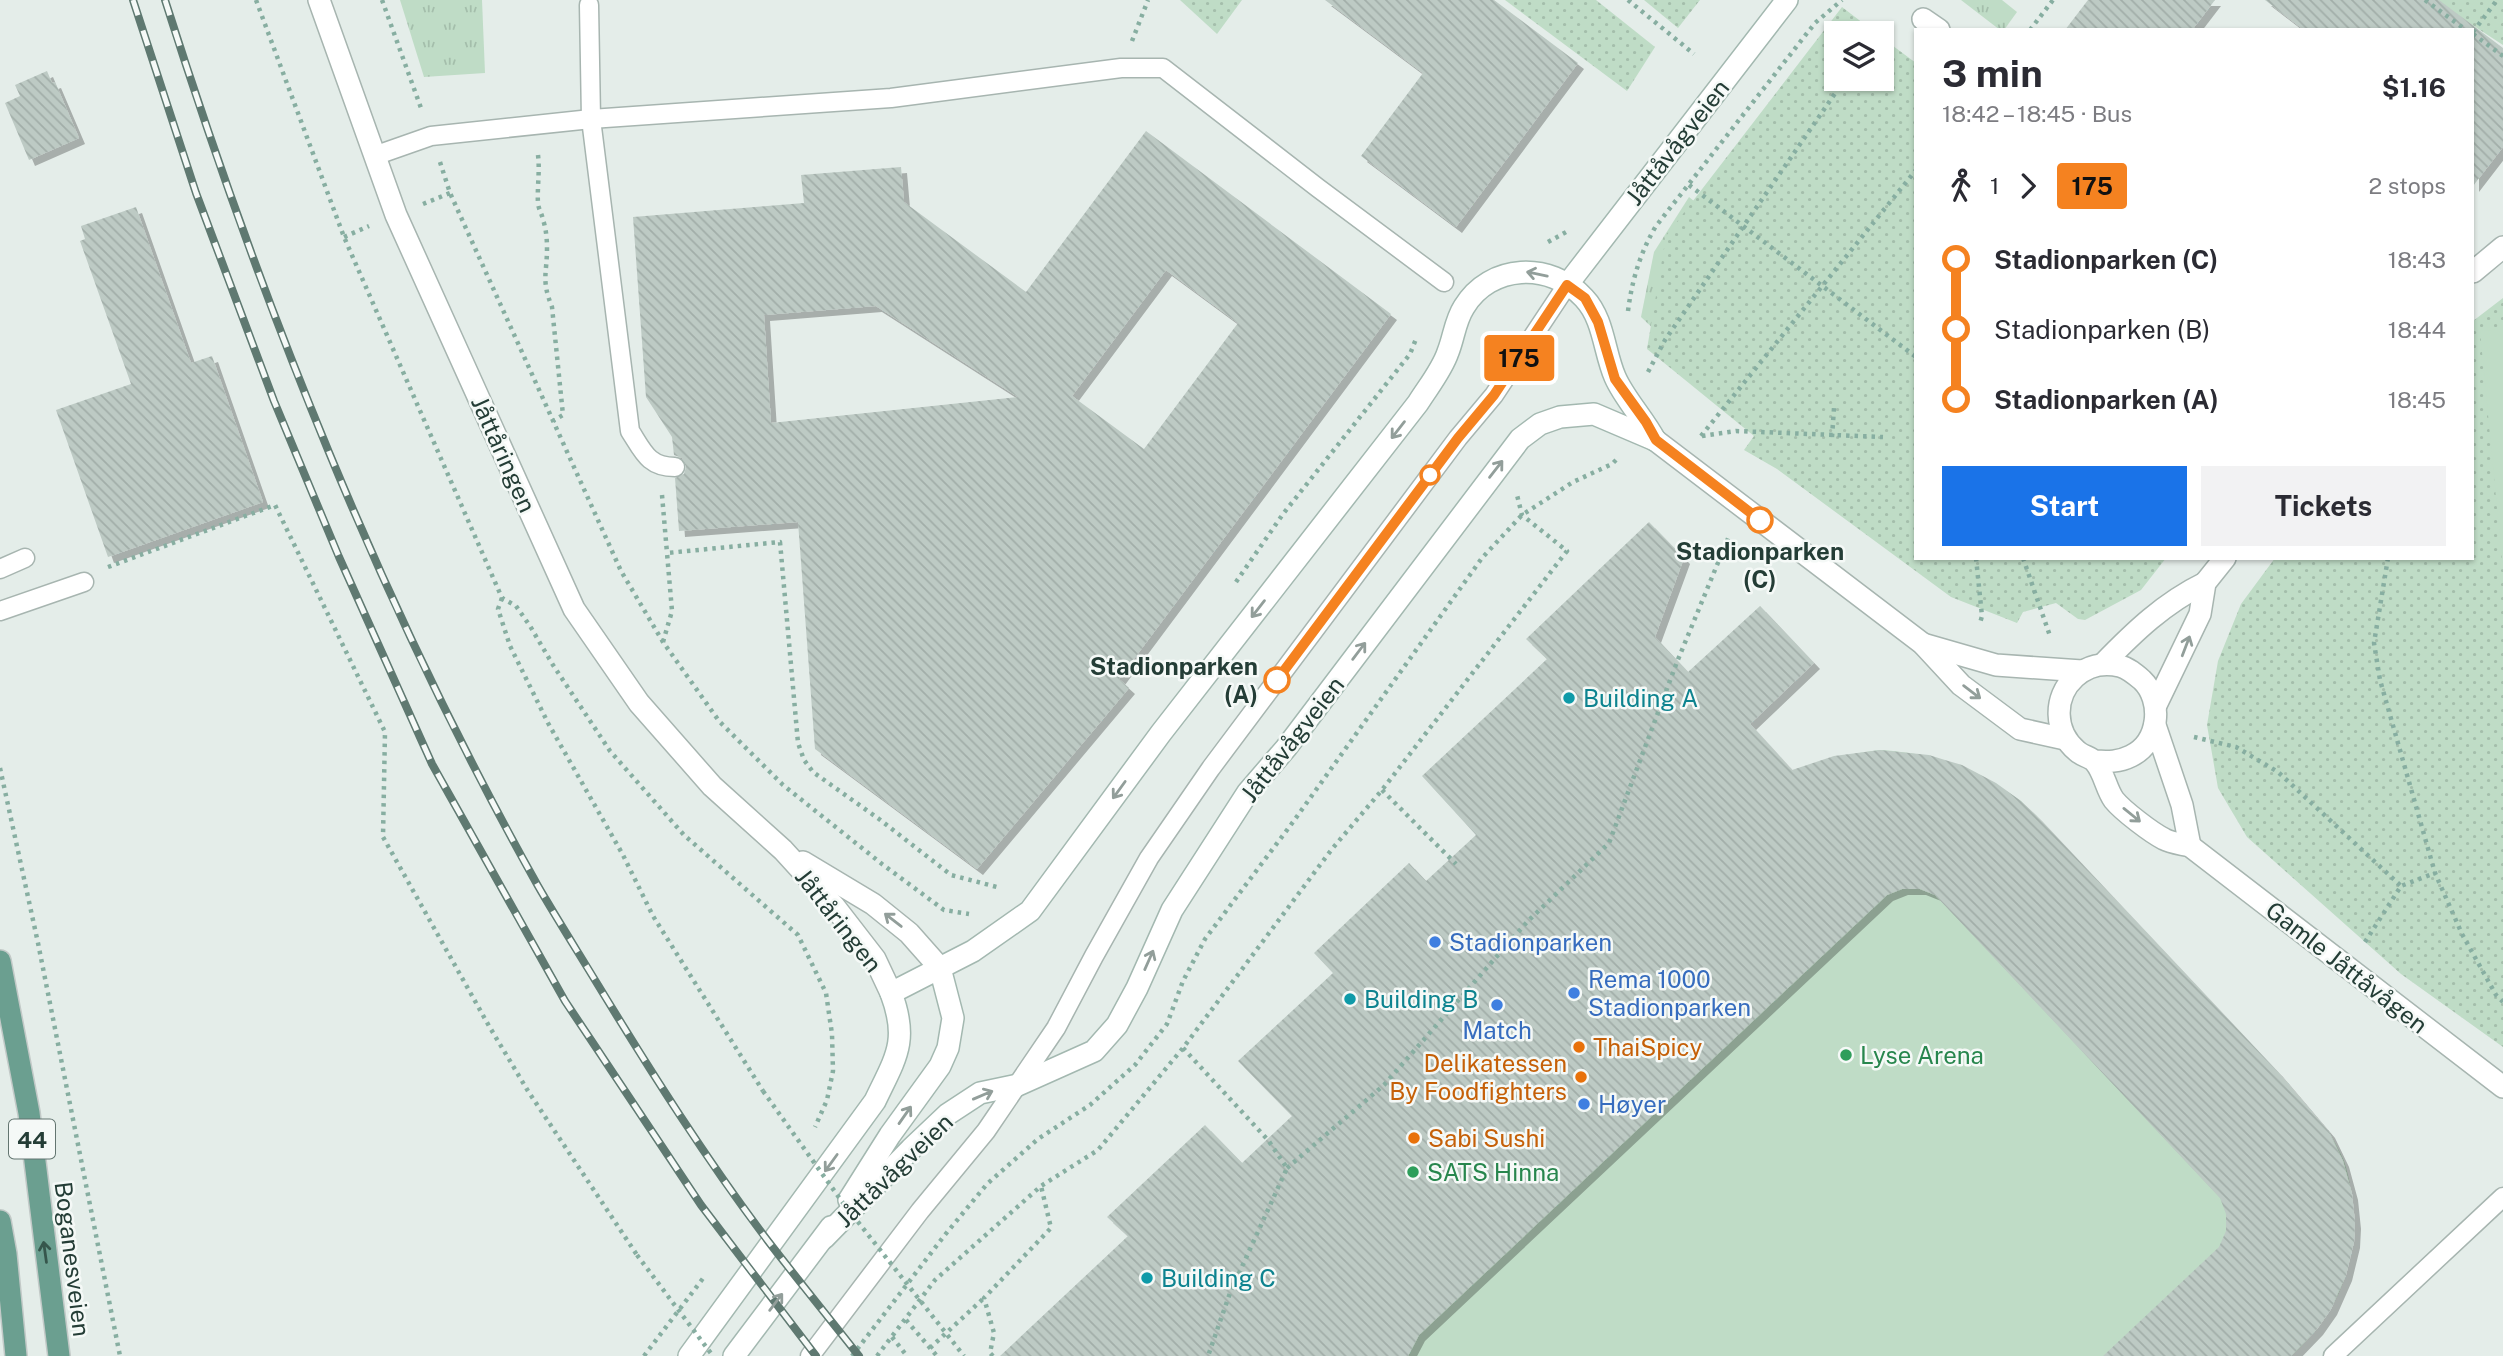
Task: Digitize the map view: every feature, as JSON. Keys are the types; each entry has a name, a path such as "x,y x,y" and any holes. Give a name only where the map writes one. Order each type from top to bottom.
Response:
{"main road":[{"name":"Boganesveien","path":"0,961 29,1113 59,1356"},
{"path":"0,1221 16,1356"}],"street":[{"name":"Jåttåringen","path":"319,0 396,215 574,609 639,703 712,786 783,850 834,906 875,959 891,993"},
{"name":"Jåttåvågveien","path":"1567,285 1787,0"},
{"path":"2474,271 2503,247"},
{"path":"891,993 973,951 1030,911 1161,733 1419,403 1448,353 1455,325 1464,306 1480,286 1501,275 1527,271 1551,277 1585,298 1598,322 1615,379 1656,440"},
{"name":"Jåttåvågveien","path":"824,1238 948,1114 980,1094 1018,1085 1094,1051 1117,1025 1172,910 1248,792 1286,748 1520,439 1540,424 1560,417 1594,414 1656,440"},
{"name":"Gamle Jåttåvågen","path":"1656,440 1923,644 1961,684 2020,729 2065,739 2078,752 2095,761 2115,800 2165,840 2190,846 2503,1087"},
{"path":"2095,761 2114,762 2134,755 2148,742 2156,715 2200,614 2206,583 2223,560"},
{"path":"2065,739 2059,719 2060,702 2068,684 2092,668 2178,596 2206,583"},
{"name":"Gamle Jåttåvågen","path":"1923,644 1996,665 2092,668 2120,666 2134,672 2150,687 2182,805 2190,846"},
{"name":"Jåttåringen","path":"783,850 873,904 909,933 940,968"},
{"name":"Jåttåvågveien","path":"734,1356 824,1238 890,1135 940,1066 948,1048 953,1018 940,968"},
{"name":"Jåttåvågveien","path":"689,1356 874,1101 897,1055 901,1033 899,1014 891,993"}],"lane":[{"path":"589,5 591,120 630,431 647,457 659,467 674,467"},
{"path":"374,156 431,136 591,120 891,99 1121,68 1163,68 1444,282"},
{"path":"810,1356 920,1211 986,1131 1056,1028 1149,858 1211,768 1450,449 1494,395 1567,285"},
{"path":"0,569 25,558"},
{"path":"0,611 83,582"},
{"path":"2333,1356 2503,1197"}],"path":[{"path":"256,0 344,237 502,598 516,606 530,625 610,751 684,835 798,935 826,993 832,1034 834,1071 827,1100 814,1131"},
{"path":"382,0 450,193 621,571 663,642 719,721 783,785 944,910"},
{"path":"1121,68 1148,0"},
{"path":"1628,0 1694,54"},
{"path":"1629,320 1633,279 1643,247 1656,226 1815,23 1842,0"},
{"path":"2032,28 2053,0"},
{"path":"2425,0 2463,28"},
{"path":"2474,32 2497,0"},
{"path":"2474,34 2503,56"},
{"path":"1642,360 1648,373 1665,340 1837,91"},
{"path":"537,147 540,175 537,190 538,209 544,221 547,249 544,267 546,292 552,307 563,415 553,421"},
{"path":"1883,437 1736,431 1701,436 1914,172"},
{"path":"1689,185 1914,355"},
{"path":"416,207 450,193"},
{"path":"344,237 374,224"},
{"path":"1832,437 1834,408"},
{"path":"852,1356 987,1184 1038,1139 1090,1105 1135,1065 1167,1024 1182,981 1205,939 1308,801 1482,558 1522,515 1573,482 1612,464 1624,450"},
{"path":"877,1356 935,1280 1041,1186 1098,1150 1183,1048 1332,849 1382,790 1567,551 1522,515 1516,491"},
{"path":"662,495 672,611 663,642"},
{"path":"83,582 106,568 275,505 385,732 383,837 508,1058 562,1144 637,1255 713,1356"},
{"path":"1208,1356 1230,1293 1287,1168 1384,1085 1527,922 1609,843 1677,662 1731,532"},
{"path":"667,553 780,542 798,743 804,760 813,772 879,819 951,876 997,887"},
{"path":"1976,560 1982,616 1980,623"},
{"path":"2024,560 2050,636"},
{"path":"2388,560 2374,643 2380,680 2435,873 2462,934 2496,995 2503,1002"},
{"path":"502,598 498,609 510,646 548,723 623,855 653,916 763,1091 843,1203 964,1356"},
{"path":"2194,737 2236,747 2278,772 2401,886"},
{"path":"0,768 38,943 120,1356"},
{"path":"1382,790 1456,864"},
{"path":"2363,946 2401,886 2435,873"},
{"path":"1183,1048 1268,1140 1287,1168"},
{"path":"798,1153 806,1142"},
{"path":"930,1348 984,1298 1051,1228 1041,1186"},
{"path":"644,1356 709,1271"},
{"path":"984,1298 994,1333 990,1353 993,1356"},
{"path":"906,1320 937,1356"},
{"path":"892,1337 907,1356"}],"green space":[{"path":"400,0 482,0 485,73 424,77"},
{"path":"1180,0 1242,0 1217,34"},
{"path":"1505,0 1596,0 1655,47 1627,91"},
{"path":"1644,0 1700,0 1678,28"},
{"path":"1961,0 2002,0 2017,12 2005,28 1997,28"},
{"path":"2434,0 2503,0 2503,45"},
{"path":"1842,7 1860,21 1831,21"},
{"path":"1824,30 1824,91 1894,91 1894,47 1914,62 1914,560 2164,560 2141,590 2085,620 2078,619 2056,603 2023,612 2017,623 1951,597 1777,469 1744,450 1754,436 1647,349 1666,236"},
{"path":"1689,197 1726,227 1660,335 1641,317 1654,252"},
{"path":"2503,298 2503,1047 2401,974 2247,837 2218,788 2207,725 2218,661 2241,604 2274,560 2474,560 2474,320"},
{"path":"2503,329 2503,571 2480,331"},
{"name":"Lyse Arena","path":"1880,750 1920,755 1955,764 1987,779 2021,801 2329,1132 2344,1161 2349,1180 2352,1214 2350,1256 2339,1292 2320,1325 2306,1341 2291,1356 1275,1356 1765,782 1821,762"}],"building":[{"path":"1325,0 1494,0 1578,63 1456,227 1361,156 1423,73"},
{"path":"2088,0 2215,0 2194,28 2067,28"},
{"path":"2265,0 2439,0 2503,48 2503,147 2474,185 2474,28 2301,28"},
{"path":"47,71 52,83 55,82 79,138 29,160 5,103 20,96 15,85"},
{"path":"1146,131 1391,314 1119,679 1129,688 977,869 815,749 798,522 679,531 675,478 684,474 686,467 682,458 674,455 672,437 646,397 633,217 804,203 801,175 901,167 904,202 1026,292","holes":["1166,270 1238,323 1144,449 1072,396","876,306 1018,397 771,423 764,315"]},
{"path":"136,207 191,363 212,356 263,502 108,557 56,410 131,384 80,241 85,239 81,226"},
{"path":"1649,522 1684,558 1655,637 1688,672 1760,606 1814,663 1750,724 1792,770 1834,756 1880,750 1929,755 1962,765 1996,783 2036,815 2277,1071 2329,1132 2343,1161 2352,1194 2354,1242 2346,1275 2331,1309 2317,1329 2291,1356 2103,1356 2219,1247 2226,1231 2226,1214 2220,1198 1935,895 1920,889 1902,889 1887,895 1419,1335 1408,1356 1000,1356 1128,1236 1107,1217 1205,1125 1242,1163 1292,1116 1238,1061 1333,973 1314,953 1409,863 1426,881 1476,835 1422,776 1547,659 1526,639"}],"railway":[{"path":"133,0 196,193 274,401 339,557 432,764 565,1001 701,1205 816,1356"},
{"path":"165,0 202,114 284,341 377,563 481,780 545,898 680,1115 768,1241 859,1356"}],"bus line":[{"name":"175","path":"1277,680 1458,438 1494,395 1567,285 1585,298 1598,322 1615,379 1656,440 1760,520"}],"place":[{"name":"Stadionparken (C)","path":"1760,520"},
{"name":"Stadionparken (A)","path":"1277,680"},
{"name":"Building A","path":"1569,698"},
{"name":"Stadionparken","path":"1435,942"},
{"name":"Rema 1000 Stadionparken","path":"1574,993"},
{"name":"Building B","path":"1350,999"},
{"name":"Match","path":"1497,1005"},
{"name":"ThaiSpicy","path":"1579,1047"},
{"name":"Lyse Arena","path":"1846,1055"},
{"name":"Delikatessen By Foodfighters","path":"1581,1077"},
{"name":"Høyer","path":"1584,1104"},
{"name":"Sabi Sushi","path":"1414,1138"},
{"name":"SATS Hinna","path":"1413,1172"},
{"name":"Building C","path":"1147,1278"}]}
